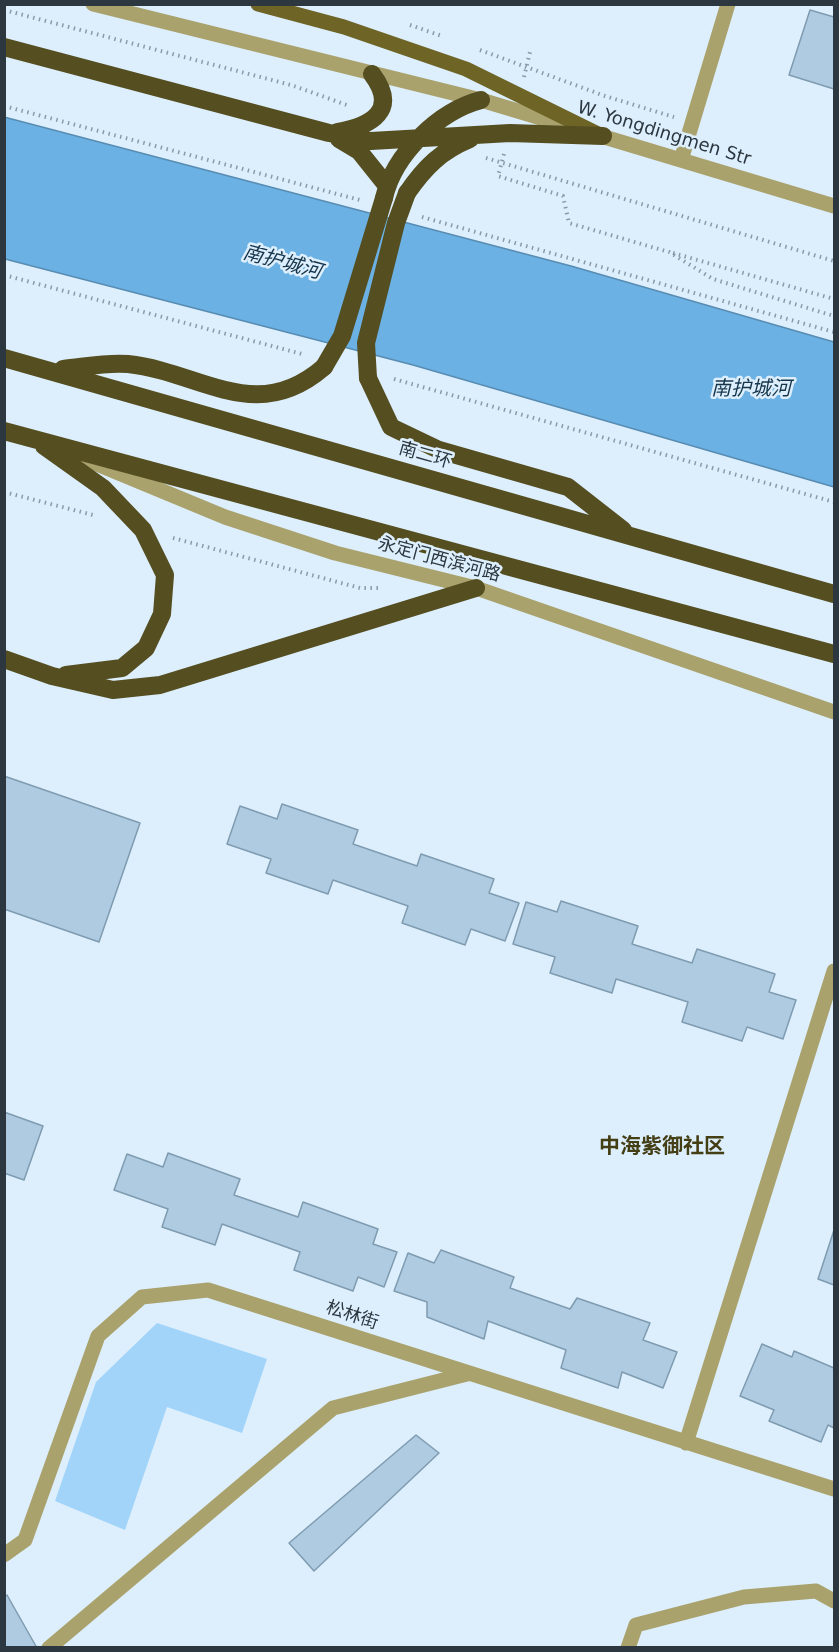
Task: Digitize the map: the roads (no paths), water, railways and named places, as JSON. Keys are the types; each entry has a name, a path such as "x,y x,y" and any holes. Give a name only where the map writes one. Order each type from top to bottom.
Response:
{"highway":[{"path":"4,47 329,133 371,141 480,135 603,136"},
{"path":"329,133 356,129 373,121 382,109 384,97 381,86 372,74"},
{"path":"49,370 127,364 244,394 265,395 285,391 307,382 324,367 342,336 386,192 422,137 440,119 458,108 481,100"},
{"path":"329,133 359,152 386,192"},
{"path":"480,135 441,153 423,171 407,193 396,223 366,343 391,427 440,450 568,487 632,536"},
{"name":"南二环","path":"4,358 834,594"},
{"path":"4,431 834,654"},
{"path":"36,440 103,488 143,530 165,575 162,614 146,648 122,668 52,676"},
{"path":"4,659 52,676 113,690 160,685 476,588"}],"main road":[{"path":"258,4 344,27 466,69 603,136"}],"street":[{"name":"W. Yongdingmen Str","path":"93,4 481,100 834,207"},
{"path":"681,160 728,4"},
{"name":"永定门西滨河路","path":"36,440 225,517 335,552 476,588 834,712"},
{"path":"686,1443 834,971"},
{"name":"松林街","path":"4,1555 25,1540 98,1336 142,1297 208,1290 466,1374 834,1489"},
{"path":"49,1647 333,1408 466,1374"},
{"path":"628,1647 636,1625 744,1597 816,1591 834,1601"}],"water":[{"name":"南护城河","path":"4,117 571,266 834,342 834,487 413,365 5,259"}],"district":[{"name":"中海紫御社区","path":"662,1148"}]}
